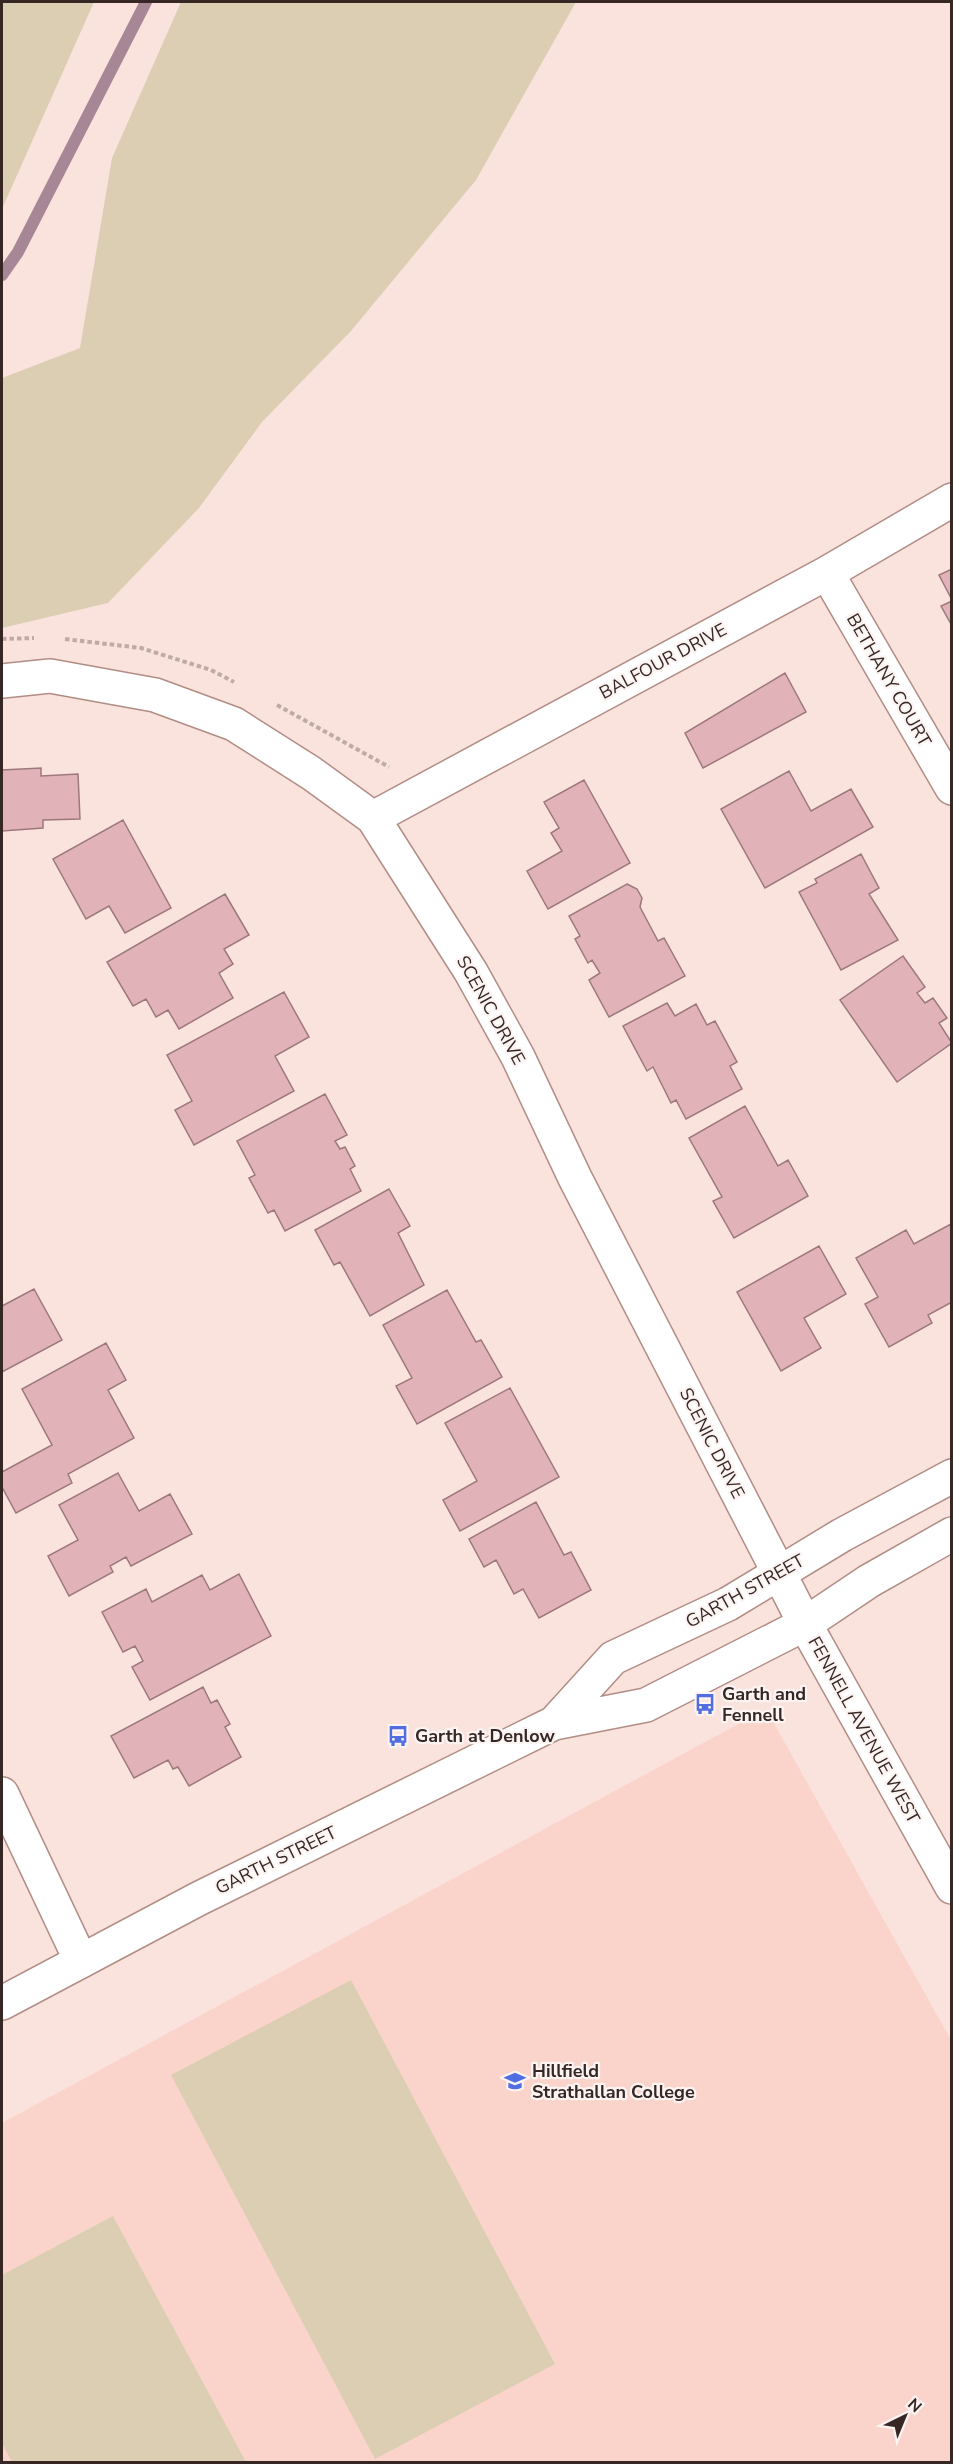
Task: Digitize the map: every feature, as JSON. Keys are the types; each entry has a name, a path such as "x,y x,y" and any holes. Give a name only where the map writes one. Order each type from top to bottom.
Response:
{"street":[{"name":"BALFOUR DRIVE","path":"374,818 827,573 951,500"},
{"name":"BETHANY COURT","path":"827,573 951,788"},
{"name":"SCENIC DRIVE","path":"2,681 50,676 155,695 234,724 311,773 374,818 471,972 518,1057 580,1188 779,1573"},
{"name":"GARTH STREET","path":"554,1724 613,1658 728,1604 951,1476"},
{"name":"GARTH STREET","path":"2,2003 198,1899 554,1724 646,1705 805,1624 869,1581 951,1534"},
{"name":"FENNELL AVENUE WEST","path":"779,1573 951,1887"},
{"path":"2,1794 81,1960"}],"shaded area":[{"path":"2,2 94,2 2,209"},
{"path":"181,2 576,2 476,180 351,331 262,422 199,508 108,603 2,628 2,378 80,348 112,158"},
{"name":"Hillfield Strathallan College","path":"766,1709 951,2040 951,2462 2,2462 2,2123"},
{"path":"351,1980 555,2364 375,2459 171,2075"},
{"path":"113,2216 246,2462 12,2462 2,2443 2,2275"}],"building":[{"path":"952,569 952,600 939,575"},
{"path":"952,601 952,626 941,606"},
{"path":"785,673 806,712 703,768 685,733"},
{"path":"41,768 41,776 78,774 80,819 43,820 43,828 2,831 2,770"},
{"path":"789,771 811,811 851,789 873,827 765,888 721,809"},
{"path":"584,780 630,863 548,909 527,871 562,851 551,833 559,828 544,802"},
{"path":"123,820 171,908 125,933 109,906 86,919 53,859"},
{"path":"861,854 879,888 869,894 898,940 841,970 799,892 817,883 815,879"},
{"path":"627,884 637,889 642,898 640,907 658,941 664,938 685,976 609,1017 589,980 600,973 592,960 588,963 575,939 580,936 569,916"},
{"path":"225,894 249,935 224,949 233,964 219,973 233,998 179,1029 168,1010 156,1017 146,999 133,1006 107,962"},
{"path":"903,956 925,987 917,993 925,1003 933,998 947,1018 939,1023 952,1043 897,1082 840,1000"},
{"path":"284,992 309,1037 275,1056 294,1091 194,1145 175,1110 192,1101 167,1055"},
{"path":"667,1003 675,1016 696,1004 707,1025 715,1021 737,1062 730,1066 742,1089 686,1119 676,1100 671,1103 653,1067 647,1071 623,1026"},
{"path":"325,1094 347,1135 335,1141 340,1149 345,1147 355,1166 350,1169 361,1191 285,1231 274,1210 268,1213 249,1178 255,1175 237,1141"},
{"path":"745,1106 778,1166 788,1160 808,1196 734,1238 713,1201 722,1197 689,1138"},
{"path":"389,1189 410,1226 398,1233 424,1285 370,1316 340,1262 334,1265 315,1230"},
{"path":"951,1224 952,1302 928,1315 932,1323 889,1347 865,1304 878,1297 856,1258 906,1230 914,1244"},
{"path":"819,1246 846,1294 804,1318 821,1348 781,1371 737,1292"},
{"path":"34,1289 62,1340 2,1372 2,1306"},
{"path":"447,1290 476,1342 481,1340 502,1377 417,1424 396,1386 412,1378 383,1325"},
{"path":"106,1343 126,1380 108,1390 134,1438 68,1474 72,1483 16,1513 2,1487 2,1472 52,1445 22,1389"},
{"path":"510,1388 559,1477 460,1531 443,1500 477,1481 445,1423"},
{"path":"118,1473 139,1511 170,1494 192,1534 131,1566 126,1557 110,1566 113,1572 69,1596 48,1556 78,1540 59,1505"},
{"path":"536,1502 564,1555 571,1552 591,1590 539,1618 523,1589 514,1594 496,1560 484,1567 469,1539"},
{"path":"239,1574 271,1636 150,1700 132,1667 143,1661 135,1646 123,1652 102,1612 146,1589 152,1602 202,1575 210,1590"},
{"path":"203,1687 211,1703 217,1700 230,1724 225,1727 241,1757 189,1786 178,1767 173,1769 168,1760 134,1778 111,1736"}],"waterway":[{"path":"2,275 18,252 146,2"}],"place":[{"name":"Garth and Fennell","path":"705,1704"},
{"name":"Garth at Denlow","path":"398,1736"},
{"name":"Hillfield Strathallan College","path":"515,2081"}]}
